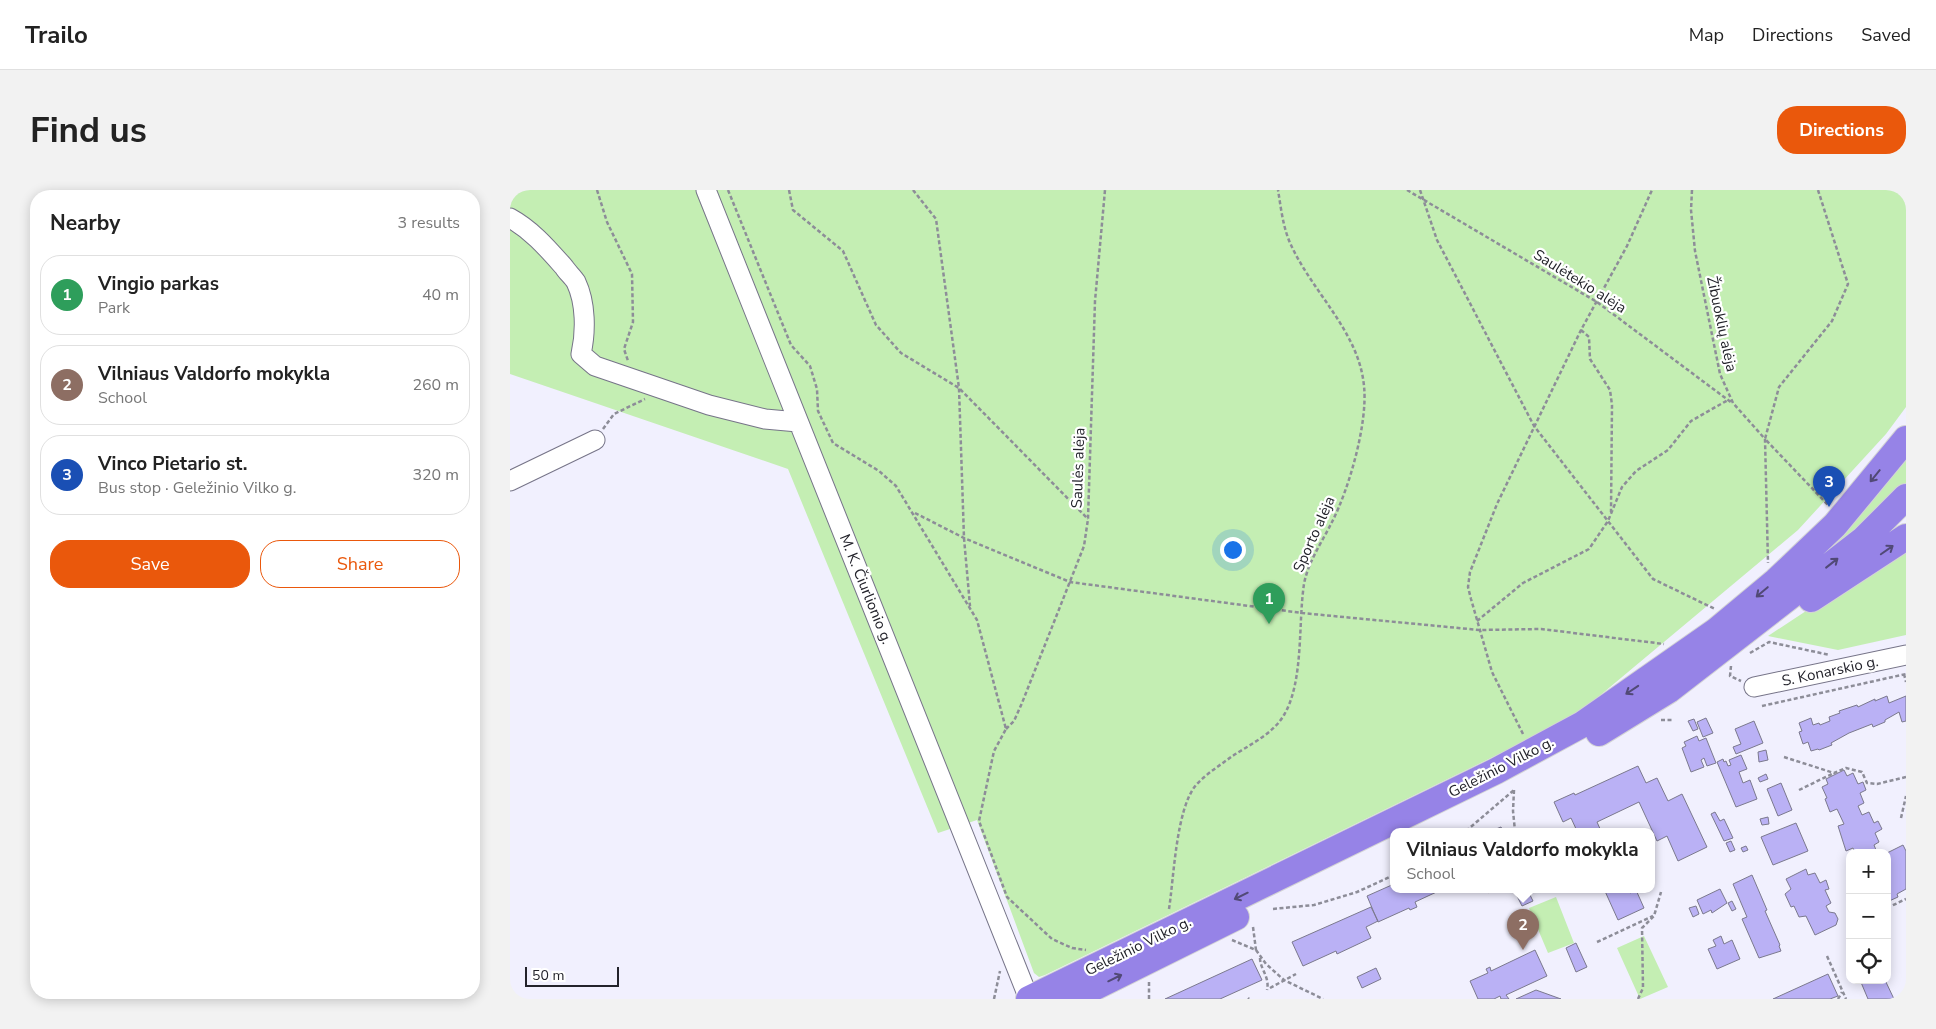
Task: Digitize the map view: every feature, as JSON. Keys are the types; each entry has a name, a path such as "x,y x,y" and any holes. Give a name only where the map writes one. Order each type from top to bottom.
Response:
{"highway":[{"name":"Geležinio Vilko g.","path":"1028,995 1496,771 1583,724 1716,631 1776,581 1835,525 1906,439"},
{"name":"Geležinio Vilko g.","path":"1413,828 1589,740 1670,690 1864,539 1906,497"},
{"path":"1670,690 1906,537"},
{"name":"Geležinio Vilko g.","path":"1071,999 1390,840"}],"street":[{"name":"M. K. Čiurlionio g.","path":"706,190 1028,995"},
{"path":"510,218 533,234 576,282 584,318 585,336 581,354 595,366 709,405 765,419 798,422"},
{"path":"510,481 595,440"},
{"name":"S. Konarskio g.","path":"1754,687 1906,655"}],"path":[{"path":"597,190 608,222 632,274 633,322 624,349 633,379"},
{"path":"728,190 792,345 810,366 816,389 818,411 833,444 879,471 896,486 977,620 1006,729"},
{"path":"789,190 793,210 843,251 876,325 900,353 959,388 1088,520"},
{"path":"913,190 936,219 959,388 964,538 970,607"},
{"name":"Saulės alėja","path":"1088,950 1072,948 1052,939 1007,897 979,821 994,751 1006,729 1014,721 1022,703 1084,546 1088,520 1094,301 1105,190"},
{"name":"Sporto alėja","path":"1169,911 1183,815 1188,798 1196,785 1212,770 1274,728 1284,714 1292,693 1298,662 1304,583 1310,564 1333,520 1349,480 1364,413 1364,386 1360,363 1352,343 1290,244 1282,218 1278,190"},
{"name":"Saulėtekio alėja","path":"1407,190 1597,302 1732,403"},
{"path":"1420,190 1437,240 1534,426 1653,579 1716,610"},
{"path":"1523,734 1492,672 1476,621 1468,587 1470,572 1497,504 1534,426 1556,386 1581,330 1627,246 1652,190"},
{"name":"Žibuoklių alėja","path":"1692,190 1695,251 1720,374 1732,403 1829,506"},
{"path":"1768,568 1765,439 1779,388 1832,322 1848,284 1818,190"},
{"path":"1581,330 1589,337 1591,344 1590,359 1610,390 1612,405 1612,482 1611,512 1608,520"},
{"path":"595,440 614,414 662,389"},
{"path":"1476,621 1523,583 1589,549 1608,520 1622,487 1636,471 1668,450 1691,421 1728,400"},
{"path":"914,513 964,538 1070,582 1302,613 1479,630 1541,629 1672,645"},
{"path":"1762,645 1769,642 1802,649"},
{"path":"1730,676 1731,666"},
{"path":"1762,706 1906,674"},
{"path":"1661,720 1674,720"},
{"path":"1784,757 1834,774"},
{"path":"1798,790 1846,768 1862,772 1867,783 1877,784 1906,777"},
{"path":"1470,828 1514,790 1515,828"},
{"path":"1901,818 1906,796"},
{"path":"1273,909 1314,905 1357,892 1390,877"},
{"path":"1638,999 1643,988 1642,928 1654,916 1661,892"},
{"path":"1891,906 1906,899"},
{"path":"1597,942 1654,916"},
{"path":"1253,921 1256,950 1266,964 1284,980 1323,999"},
{"path":"1229,939 1256,950"},
{"path":"1260,956 1260,962 1267,976 1269,989 1296,974"},
{"path":"1827,956 1846,999"},
{"path":"1149,999 1150,977"},
{"path":"1838,999 1842,992"}],"green space":[{"path":"510,190 1906,190 1906,407 1886,434 1798,530 1573,718 1039,977 1034,973 977,820 938,833 788,469 510,374"},
{"path":"1906,454 1906,486 1892,500 1675,671"},
{"path":"1906,545 1906,635 1838,650 1768,636"},
{"path":"1556,897 1574,943 1548,953 1529,908"},
{"path":"1644,936 1668,987 1640,999 1617,948"}],"building":[{"path":"1887,696 1889,703 1906,696 1906,721 1902,722 1899,712 1885,720 1885,722 1873,727 1872,724 1849,733 1831,743 1832,745 1819,750 1811,751 1808,742 1803,744 1799,732 1802,731 1799,723 1811,718 1813,725 1819,723 1820,725 1830,721 1829,717 1840,713 1839,711 1857,705 1858,707"},
{"path":"1706,718 1713,733 1703,737 1697,722"},
{"path":"1694,719 1698,729 1693,731 1688,721"},
{"path":"1754,721 1763,743 1736,754 1733,747 1741,744 1735,729"},
{"path":"1697,736 1699,741 1706,738 1716,763 1707,766 1704,758 1701,760 1704,767 1691,772 1682,748 1686,746 1684,742"},
{"path":"1766,750 1768,760 1759,762 1758,752"},
{"path":"1741,755 1747,769 1739,772 1743,783 1750,780 1757,799 1736,807 1717,762 1723,759 1728,766 1731,765 1729,760"},
{"path":"1638,766 1646,783 1657,778 1668,801 1682,794 1707,847 1678,861 1667,836 1657,841 1655,828 1651,828 1639,802 1597,822 1600,828 1576,828 1571,818 1563,822 1554,802 1574,793 1575,795"},
{"path":"1844,770 1847,776 1853,773 1858,784 1863,782 1866,790 1860,793 1864,803 1858,806 1862,815 1869,812 1874,823 1878,821 1882,829 1875,833 1879,842 1874,845 1876,849 1853,848 1846,849 1846,851 1838,826 1844,824 1837,809 1830,812 1825,799 1827,798 1822,787 1828,784 1826,779"},
{"path":"1766,774 1768,779 1760,782 1758,778"},
{"path":"1781,783 1792,810 1778,816 1767,789"},
{"path":"1715,812 1720,821 1724,819 1733,838 1724,841 1711,814"},
{"path":"1768,817 1769,824 1762,825 1760,819"},
{"path":"1796,823 1808,851 1773,865 1761,837"},
{"path":"1731,841 1735,850 1730,852 1726,843"},
{"path":"1903,845 1906,851 1906,889 1897,894 1898,897 1891,900 1891,894 1891,851"},
{"path":"1746,846 1748,850 1743,852 1741,848"},
{"path":"1806,869 1808,875 1815,873 1820,883 1826,880 1829,889 1825,890 1831,903 1826,906 1829,912 1835,913 1838,919 1836,925 1815,935 1806,916 1799,917 1794,906 1791,907 1785,894 1791,889 1786,879"},
{"path":"1752,875 1767,910 1765,911 1781,951 1759,958 1742,919 1747,917 1733,884"},
{"path":"1390,886 1390,893 1434,893 1415,902 1417,907 1410,910 1409,908 1378,922 1367,896"},
{"path":"1720,889 1727,903 1712,913 1711,910 1703,914 1697,900"},
{"path":"1529,893 1533,901 1522,906 1516,894"},
{"path":"1606,893 1637,893 1644,908 1618,920"},
{"path":"1732,901 1736,909 1732,911 1728,903"},
{"path":"1696,906 1699,914 1693,917 1689,908"},
{"path":"1371,907 1378,921 1366,927 1371,938 1337,954 1336,951 1303,966 1292,942"},
{"path":"1721,936 1724,944 1732,940 1740,959 1717,969 1708,949 1716,946 1713,940"},
{"path":"1576,943 1587,967 1576,972 1566,948"},
{"path":"1535,950 1547,976 1506,995 1509,999 1501,999 1500,996 1494,999 1478,999 1470,981 1488,973 1486,969 1490,967 1491,971"},
{"path":"1252,959 1262,980 1220,999 1165,999"},
{"path":"1376,968 1381,979 1362,988 1357,977"},
{"path":"1828,974 1838,996 1830,999 1773,999"},
{"path":"1862,984 1887,984 1894,999 1868,999"},
{"path":"1536,990 1561,999 1516,999"}],"place":[{"name":"Vinco Pietario st.","path":"1829,507"},
{"name":"Vingio parkas","path":"1269,624"},
{"name":"Vilniaus Valdorfo mokykla","path":"1523,950"}]}
